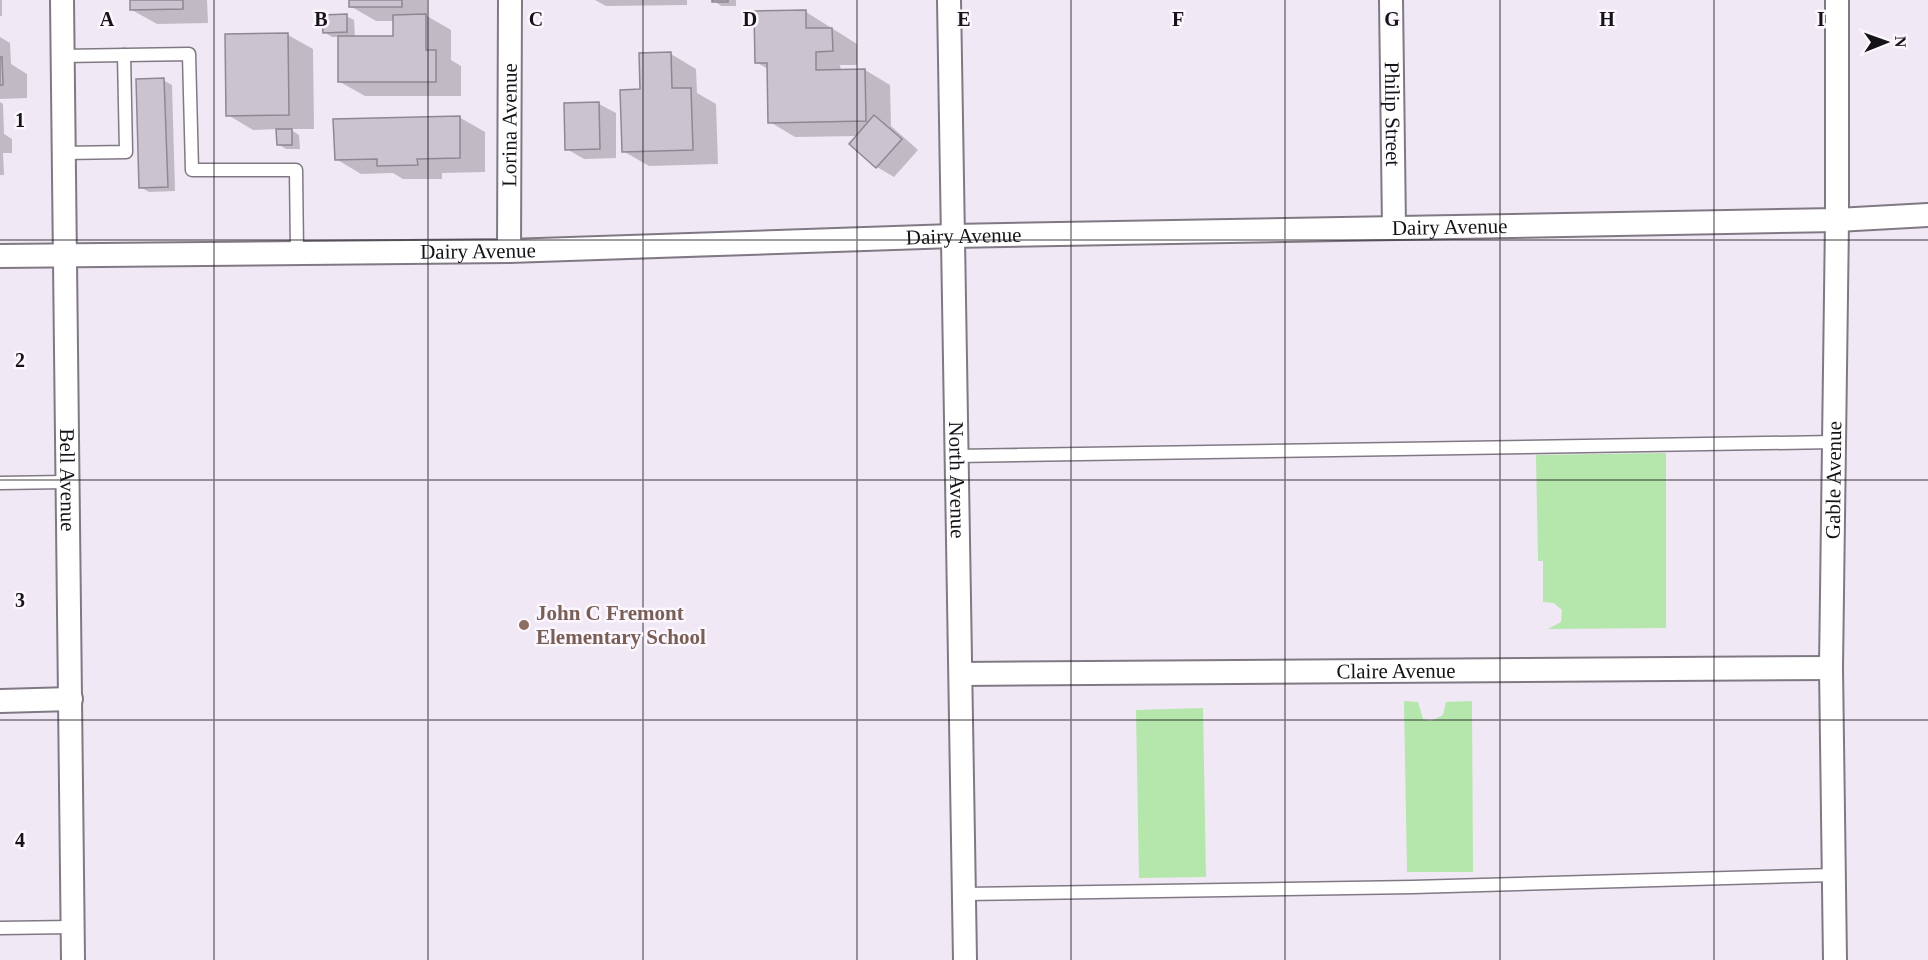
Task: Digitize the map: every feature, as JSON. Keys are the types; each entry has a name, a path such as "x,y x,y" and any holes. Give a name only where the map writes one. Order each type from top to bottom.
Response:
{"street":[{"name":"Bell Avenue","path":"62,0 73,960"},
{"name":"Lorina Avenue","path":"509,251 510,0"},
{"name":"North Avenue","path":"949,0 965,960"},
{"name":"Philip Street","path":"1391,0 1394,227"},
{"name":"Gable Avenue","path":"1835,960 1831,668 1837,220 1837,0"},
{"name":"Dairy Avenue","path":"0,256 509,251 953,236 1837,220 1928,215"},
{"name":"Claire Avenue","path":"961,674 1831,668"},
{"path":"0,701 71,699"}],"lane":[{"path":"63,56 189,54 192,170 296,170 297,253"},
{"path":"64,153 126,152 124,55"},
{"path":"957,456 1834,442"},
{"path":"0,483 66,482"},
{"path":"964,894 1448,887 1834,875"},
{"path":"0,928 72,927"}],"green space":[{"path":"1666,453 1666,628 1548,629 1561,622 1562,610 1554,603 1543,602 1543,561 1538,561 1536,455"},
{"path":"1404,701 1418,702 1423,719 1431,721 1443,715 1446,702 1472,701 1473,872 1407,872"},
{"path":"1203,708 1206,877 1139,878 1136,710"}],"building":[{"path":"130,0 183,0 183,9 130,10"},
{"path":"349,0 402,0 402,7 349,7"},
{"path":"712,0 728,0 728,2 712,2"},
{"path":"806,10 806,28 832,28 833,51 816,52 816,70 865,69 866,121 768,123 767,63 755,63 754,11"},
{"path":"347,14 347,32 323,33 322,15"},
{"path":"426,14 426,50 436,50 436,82 338,82 338,36 393,36 393,15"},
{"path":"288,33 289,115 226,116 225,34"},
{"path":"671,52 672,88 691,88 693,150 622,152 620,90 640,89 639,53"},
{"path":"0,57 2,57 3,85 0,85"},
{"path":"164,78 168,187 139,188 136,79"},
{"path":"599,102 600,149 565,150 564,103"},
{"path":"874,115 902,139 876,168 849,144"},
{"path":"460,116 460,158 417,159 418,165 377,166 377,159 335,160 333,119"},
{"path":"276,129 292,129 292,145 277,145"}],"place":[{"name":"John C Fremont Elementary School","path":"524,625"}]}
